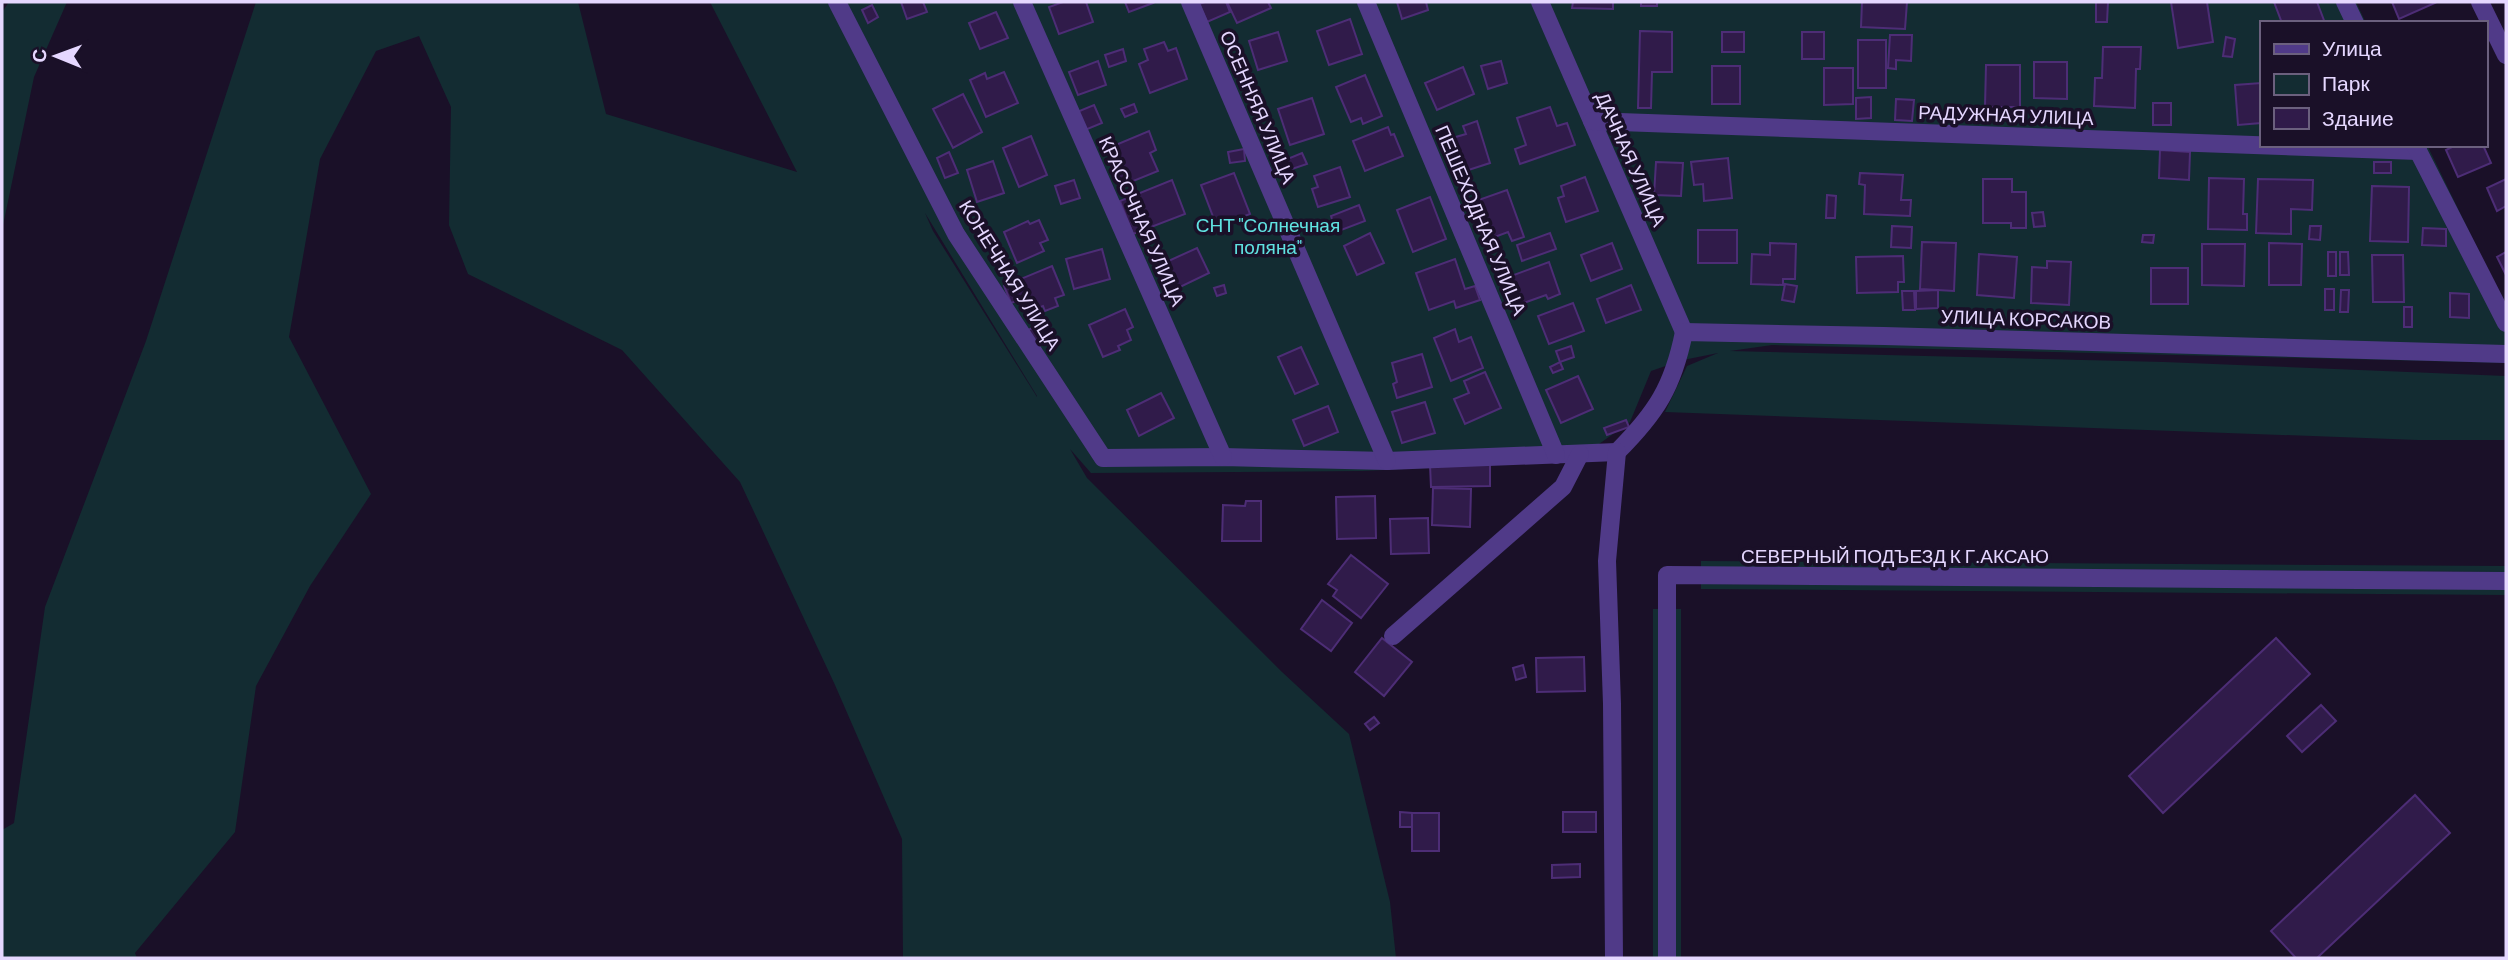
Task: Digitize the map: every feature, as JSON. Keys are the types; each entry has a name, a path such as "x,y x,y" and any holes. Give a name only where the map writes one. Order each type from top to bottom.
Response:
{"street":[{"name":"КОНЕЧНАЯ УЛИЦА","path":"837,2 956,234 1103,458 1223,457"},
{"name":"КРАСОЧНАЯ УЛИЦА","path":"1022,2 1223,457"},
{"name":"ОСЕННЯЯ УЛИЦА","path":"1189,2 1388,461"},
{"name":"ПЕШЕХОДНАЯ УЛИЦА","path":"1366,2 1556,455"},
{"name":"ДАЧНАЯ УЛИЦА","path":"1540,2 1684,332"},
{"path":"2345,2 2354,21"},
{"path":"2480,2 2506,55"},
{"name":"РАДУЖНАЯ УЛИЦА","path":"1592,121 2260,143"},
{"name":"РАДУЖНАЯ УЛИЦА","path":"2386,147 2417,148"},
{"path":"2417,148 2506,323"},
{"path":"1614,958 1612,704 1607,561 1617,452 1645,424 1671,383 1684,332"},
{"name":"УЛИЦА КОРСАКОВ","path":"1684,332 2506,354"},
{"path":"1223,457 1388,461 1617,452"},
{"path":"1393,636 1563,487 1580,453"},
{"name":"СЕВЕРНЫЙ ПОДЪЕЗД К Г.АКСАЮ","path":"1667,958 1667,575 2506,581"}],"green space":[{"path":"9,2 67,2 34,77 2,230 2,12"},
{"name":"СНТ \"Солнечная поляна\"","path":"256,2 578,2 606,114 797,172 710,2 2356,2 2365,21 2260,21 2260,147 2428,147 2506,307 2506,363 1772,345 1730,351 2164,362 2506,376 2506,440 2418,440 1665,412 1687,366 1718,353 1683,360 1651,371 1630,422 1575,461 1363,471 1091,473 1070,449 1087,478 1282,672 1349,734 1390,902 1396,958 903,958 902,839 835,685 740,482 622,350 468,274 449,225 451,107 419,36 376,51 320,159 289,337 371,494 310,586 256,686 235,832 135,953 137,958 2,958 2,830 14,823 45,607 146,341","holes":["925,213 1037,397 933,231"]},
{"path":"1701,561 2506,566 2506,572 1701,567"},
{"path":"1701,584 2506,589 2506,595 1701,589"},
{"path":"1653,609 1658,609 1659,958 1653,958"},
{"path":"1675,609 1681,609 1681,958 1676,958"}],"building":[{"path":"901,2 923,2 927,12 907,19"},
{"path":"1063,2 1086,2 1093,22 1059,34 1049,7"},
{"path":"1125,2 1152,2 1153,3 1129,12"},
{"path":"1226,2 1230,12 1207,22 1199,4"},
{"path":"1227,2 1268,2 1271,8 1237,23"},
{"path":"1397,2 1426,2 1428,10 1402,19"},
{"path":"1573,2 1613,2 1613,9 1572,8"},
{"path":"1641,2 1657,2 1657,6 1641,6"},
{"path":"1862,2 1907,2 1905,29 1861,27"},
{"path":"2096,2 2108,2 2107,22 2096,22"},
{"path":"2171,2 2207,2 2213,42 2178,48"},
{"path":"2274,2 2317,2 2324,21 2281,21"},
{"path":"2392,2 2434,2 2435,3 2399,19"},
{"path":"872,5 878,17 868,23 862,10"},
{"path":"996,12 1008,38 980,49 969,23"},
{"path":"1350,19 1362,54 1329,65 1317,31"},
{"path":"1640,31 1672,32 1672,72 1652,72 1651,108 1638,108"},
{"path":"1278,32 1287,61 1258,70 1249,41"},
{"path":"1722,32 1744,32 1744,52 1722,52"},
{"path":"1802,32 1824,32 1824,59 1802,59"},
{"path":"1890,35 1912,35 1911,61 1896,60 1896,69 1888,68"},
{"path":"2226,37 2235,39 2232,57 2223,56"},
{"path":"1858,40 1886,40 1886,88 1858,88"},
{"path":"1164,42 1168,51 1176,48 1187,79 1150,93 1139,64 1148,60 1144,49"},
{"path":"2103,47 2141,47 2140,69 2136,69 2135,108 2094,106 2095,78 2102,78"},
{"path":"1123,49 1126,61 1109,67 1105,55"},
{"path":"1098,61 1106,85 1078,95 1069,72"},
{"path":"1501,61 1507,83 1488,89 1481,66"},
{"path":"2034,62 2067,62 2067,99 2034,98"},
{"path":"1986,65 2020,65 2020,107 1985,107"},
{"path":"1712,66 1740,66 1740,104 1712,104"},
{"path":"1463,67 1474,94 1437,110 1425,83"},
{"path":"1824,68 1853,68 1853,104 1824,105"},
{"path":"1004,72 1018,103 986,117 970,80 985,73 987,79"},
{"path":"1365,75 1382,116 1363,124 1361,118 1351,122 1336,87"},
{"path":"2260,83 2260,123 2238,125 2235,85"},
{"path":"963,94 982,132 953,148 933,109"},
{"path":"1871,97 1871,118 1856,119 1856,98"},
{"path":"1312,98 1324,134 1290,145 1278,109"},
{"path":"1896,99 1914,100 1912,121 1895,120"},
{"path":"2153,103 2171,103 2171,125 2153,125"},
{"path":"1134,104 1137,112 1125,117 1121,109"},
{"path":"1094,105 1102,123 1085,130 1077,112"},
{"path":"1550,107 1557,126 1567,123 1575,145 1520,164 1515,149 1526,145 1517,118"},
{"path":"1477,121 1490,163 1453,175 1442,141 1466,134 1463,126"},
{"path":"1388,127 1391,135 1394,134 1403,156 1365,171 1353,141"},
{"path":"1149,131 1156,150 1150,153 1158,171 1121,186 1106,149"},
{"path":"1031,136 1047,175 1019,187 1003,148"},
{"path":"2452,147 2484,147 2491,163 2458,177 2446,150"},
{"path":"1244,149 1245,161 1230,163 1228,152"},
{"path":"2160,150 2190,152 2189,180 2159,178"},
{"path":"949,152 958,173 945,178 937,158"},
{"path":"1302,153 1307,164 1289,170 1285,160"},
{"path":"1728,158 1732,198 1704,201 1703,184 1694,185 1691,162"},
{"path":"993,161 1004,193 977,202 967,170"},
{"path":"1656,162 1683,163 1681,196 1654,195"},
{"path":"2374,162 2391,162 2391,173 2374,173"},
{"path":"1340,167 1350,197 1318,207 1312,189 1318,187 1314,176"},
{"path":"1234,173 1250,214 1217,227 1201,185"},
{"path":"1860,173 1903,175 1901,200 1911,200 1910,216 1864,214 1865,185 1859,184"},
{"path":"1585,177 1598,211 1566,222 1558,198 1564,196 1561,186"},
{"path":"2209,178 2244,179 2243,214 2247,214 2247,230 2208,229"},
{"path":"1983,179 2012,179 2012,192 2026,192 2026,228 2011,228 2011,223 1983,223"},
{"path":"2258,179 2313,180 2312,210 2291,209 2291,234 2256,233"},
{"path":"2506,179 2506,206 2497,211 2487,188"},
{"path":"1074,180 1080,198 1061,204 1055,186"},
{"path":"1172,180 1185,214 1133,234 1120,201"},
{"path":"2372,186 2409,187 2408,242 2370,241"},
{"path":"1507,190 1524,237 1512,241 1508,232 1484,241 1470,203"},
{"path":"1827,195 1836,196 1835,218 1826,218"},
{"path":"1430,197 1446,239 1413,252 1397,210"},
{"path":"1359,205 1365,221 1336,232 1331,216"},
{"path":"2043,212 2045,226 2034,227 2032,213"},
{"path":"1039,220 1048,240 1040,243 1044,251 1017,263 1004,232 1028,221 1030,224"},
{"path":"1892,226 1912,227 1911,248 1891,247"},
{"path":"2310,226 2321,226 2320,240 2309,239"},
{"path":"2423,228 2446,229 2446,246 2422,245"},
{"path":"1698,230 1737,230 1737,263 1698,263"},
{"path":"1370,233 1384,263 1357,275 1344,246"},
{"path":"1550,233 1556,249 1522,261 1517,245"},
{"path":"2143,235 2154,235 2153,243 2142,242"},
{"path":"1922,242 1956,243 1954,291 1920,289"},
{"path":"1612,243 1622,269 1591,281 1581,255"},
{"path":"1770,243 1796,244 1795,279 1783,279 1783,285 1751,284 1752,254 1770,255"},
{"path":"2269,243 2302,244 2301,285 2269,285"},
{"path":"2202,244 2245,244 2244,286 2202,285"},
{"path":"1197,248 1209,273 1176,289 1164,263"},
{"path":"1102,249 1110,279 1074,289 1066,259"},
{"path":"2328,252 2336,252 2336,276 2328,276"},
{"path":"2340,252 2348,252 2349,275 2340,275"},
{"path":"2506,252 2506,275 2497,257"},
{"path":"1979,254 2017,257 2014,298 1977,295"},
{"path":"2372,255 2403,255 2404,302 2373,302"},
{"path":"1903,256 1904,282 1898,282 1898,292 1857,293 1856,257"},
{"path":"1455,259 1465,289 1475,286 1480,300 1456,308 1454,301 1429,310 1416,273"},
{"path":"2047,261 2071,262 2069,305 2031,303 2032,267 2047,268"},
{"path":"1549,262 1560,294 1548,299 1546,295 1521,304 1511,276"},
{"path":"1052,266 1064,295 1055,298 1058,306 1045,311 1043,306 1030,311 1025,298 1011,303 1004,286"},
{"path":"2151,268 2188,268 2188,304 2151,304"},
{"path":"1785,284 1797,286 1794,302 1782,300"},
{"path":"1224,285 1226,293 1217,296 1214,288"},
{"path":"1631,285 1641,310 1606,323 1597,299"},
{"path":"2325,289 2334,289 2334,310 2325,310"},
{"path":"1938,290 1938,308 1916,309 1916,291"},
{"path":"2341,290 2349,290 2348,312 2340,312"},
{"path":"1902,291 1914,291 1915,310 1903,310"},
{"path":"2450,293 2469,294 2469,318 2450,317"},
{"path":"1573,303 1584,331 1549,344 1538,316"},
{"path":"2404,307 2412,307 2412,327 2404,327"},
{"path":"1125,309 1133,327 1127,330 1131,340 1118,346 1120,350 1103,357 1089,325"},
{"path":"1045,322 1051,334 1034,342 1028,330"},
{"path":"1455,329 1459,342 1471,337 1483,368 1451,381 1434,338"},
{"path":"1571,346 1574,357 1560,362 1556,351"},
{"path":"1301,347 1318,384 1295,394 1278,357"},
{"path":"1422,354 1432,387 1397,398 1393,384 1397,382 1392,363"},
{"path":"1560,362 1563,369 1553,373 1550,367"},
{"path":"1485,372 1501,408 1465,424 1454,399 1469,393 1464,381"},
{"path":"1578,376 1593,409 1561,423 1546,390"},
{"path":"1161,393 1174,418 1139,436 1127,410"},
{"path":"1425,402 1435,433 1402,443 1392,412"},
{"path":"1328,406 1338,432 1304,446 1293,420"},
{"path":"1626,420 1629,427 1607,435 1604,428"},
{"path":"1490,464 1490,486 1431,487 1430,465"},
{"path":"1433,488 1471,489 1470,527 1432,525"},
{"path":"1375,496 1376,538 1337,539 1336,497"},
{"path":"1246,501 1261,501 1261,541 1222,541 1223,505 1245,506"},
{"path":"1428,518 1429,553 1391,554 1390,519"},
{"path":"1351,555 1388,584 1361,618 1333,596 1337,590 1328,584"},
{"path":"1322,600 1352,623 1331,651 1301,629"},
{"path":"1382,638 1412,662 1384,696 1355,672"},
{"path":"2276,638 2310,674 2163,813 2129,776"},
{"path":"1584,657 1585,691 1537,692 1536,658"},
{"path":"1523,665 1526,677 1516,680 1513,668"},
{"path":"2321,705 2336,721 2302,752 2287,736"},
{"path":"1374,717 1379,723 1370,730 1365,724"},
{"path":"2415,795 2450,833 2317,958 2296,958 2271,931"},
{"path":"1400,812 1412,813 1412,827 1400,827"},
{"path":"1563,812 1596,812 1596,832 1563,832"},
{"path":"1412,813 1439,813 1439,851 1412,851"},
{"path":"1580,864 1580,877 1552,878 1552,865"}]}
